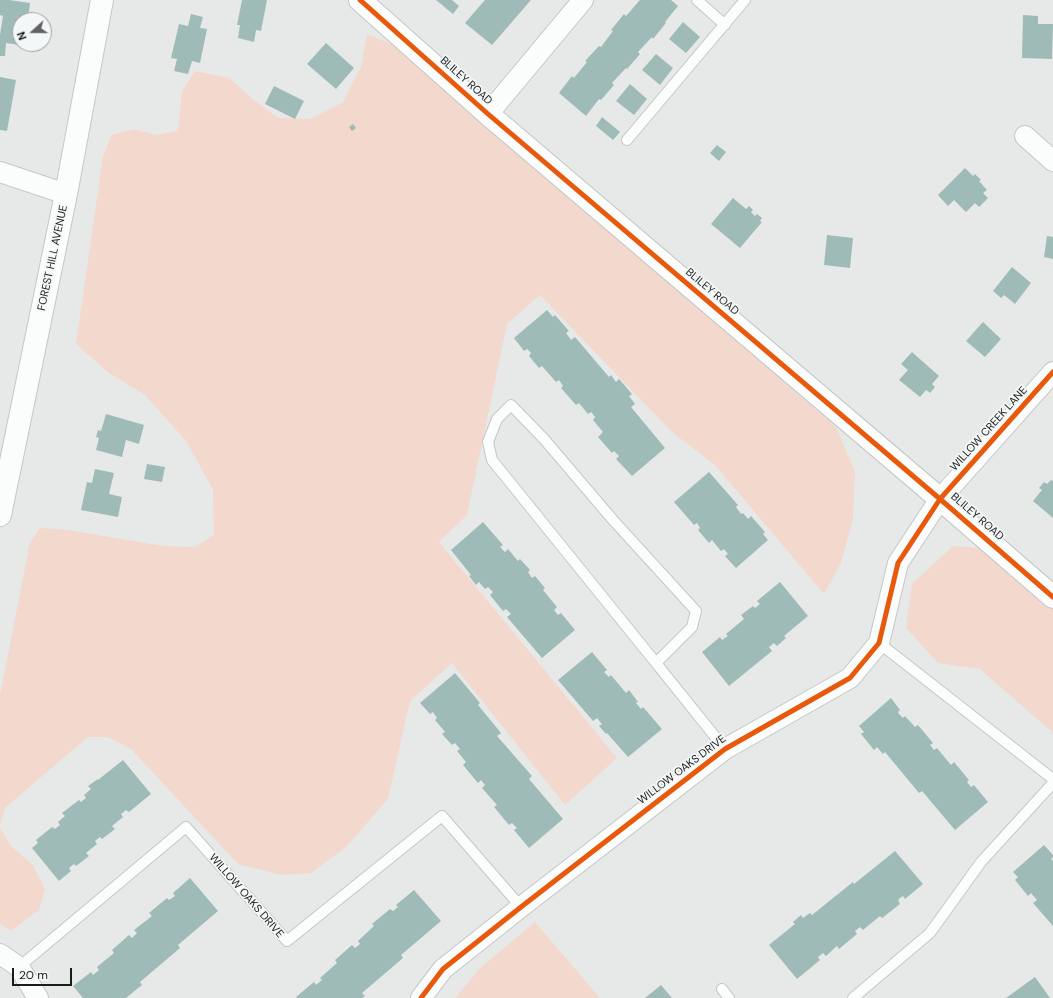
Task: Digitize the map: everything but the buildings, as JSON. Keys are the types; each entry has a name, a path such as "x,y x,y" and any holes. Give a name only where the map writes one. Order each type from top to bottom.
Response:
{"street":[{"name":"FOREST HILL AVENUE","path":"0,515 66,194 102,0"},
{"name":"BLILEY ROAD","path":"360,0 488,114 1053,597"},
{"path":"488,114 583,0"},
{"path":"1025,136 1053,161"},
{"path":"0,172 66,194"},
{"name":"WILLOW CREEK LANE","path":"940,499 1053,372"},
{"name":"WILLOW OAKS DRIVE","path":"421,998 442,969 725,749 850,678 879,642 898,563 940,499"},
{"path":"0,954 19,967 38,998"}],"lane":[{"path":"697,0 725,25"},
{"path":"627,140 745,0"},
{"name":"WILLOW OAKS DRIVE","path":"656,663 692,627 696,611 613,520 544,439 511,405 498,419 488,442 492,460 725,749"},
{"path":"879,642 1053,779"},
{"path":"854,998 930,933 981,862 1053,783"},
{"name":"WILLOW OAKS DRIVE","path":"19,967 186,827 287,941 442,816 521,907"},
{"path":"722,989 729,998"}],"shaded area":[{"path":"367,34 391,44 836,427 855,472 853,518 841,563 824,594 715,465 672,432 540,295 507,324 467,515 439,542 617,758 565,805 452,663 410,701 388,799 346,847 311,873 282,875 238,864 131,749 107,737 88,737 5,808 0,825 0,695 30,542 40,528 68,530 163,546 195,547 214,535 213,490 187,442 145,395 109,373 76,344 103,156 112,135 133,129 156,135 178,131 182,91 195,71 229,78 254,100 278,118 311,119 343,102 361,67"},
{"path":"953,546 981,548 1053,605 1053,733 980,669 938,663 906,628 912,584"},
{"path":"0,828 11,846 33,865 45,890 39,910 11,931 0,924"},
{"path":"535,922 600,998 455,998 480,968"}],"cycle path":[{"path":"360,0 488,114 1053,597"},
{"path":"421,998 443,969 725,749 850,678 879,643 898,563 940,499 1053,372"}]}
